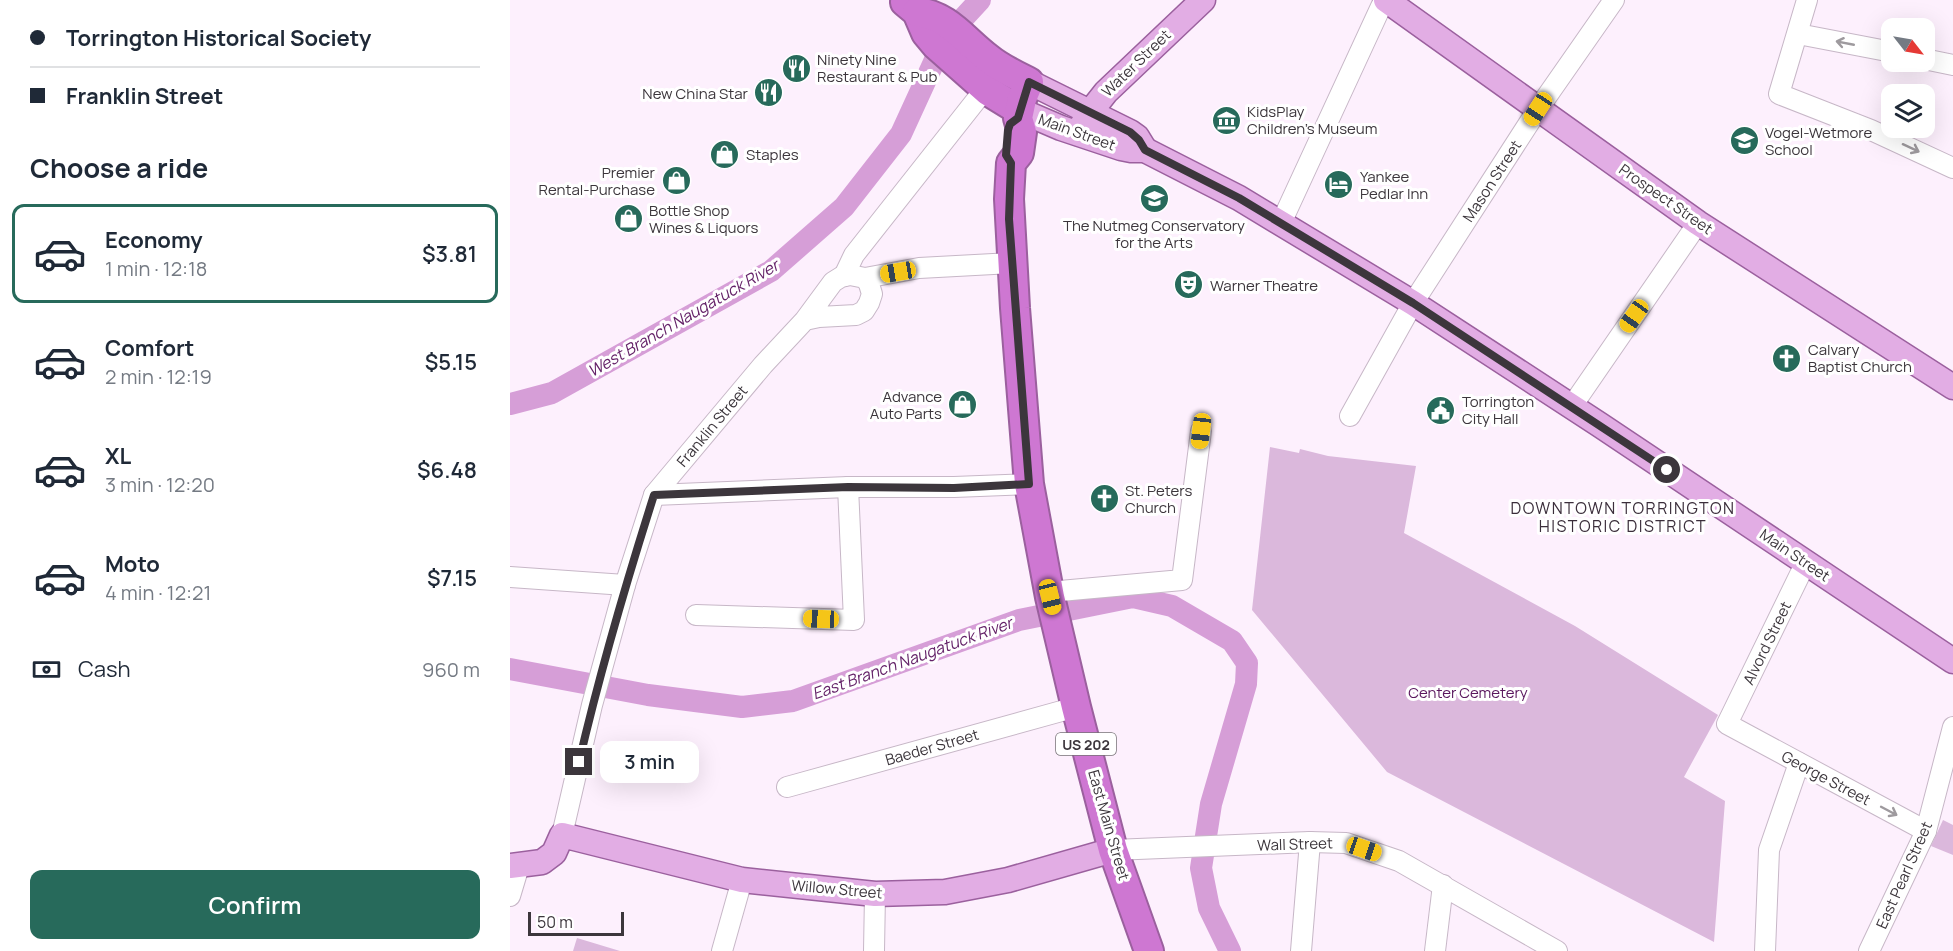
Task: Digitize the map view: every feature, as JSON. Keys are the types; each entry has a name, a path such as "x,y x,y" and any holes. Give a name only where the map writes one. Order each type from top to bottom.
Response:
{"highway":[{"name":"Main Street","path":"909,6 924,30 949,40 1000,94 1029,82"},
{"name":"East Main Street","path":"1029,82 1000,94 1010,124 1007,133 1006,155 1011,163 1009,219 1029,484 1050,595 1076,707 1113,850 1149,951"}],"main road":[{"name":"Water Street","path":"1078,133 1090,111 1122,76 1203,0"},
{"name":"Prospect Street","path":"1385,0 1698,223 1953,387"},
{"name":"Main Street","path":"1029,82 1130,132 1145,150"},
{"name":"Main Street","path":"1000,94 1078,133 1125,149 1145,150 1219,186 1413,303 1572,406 1953,661"},
{"name":"Franklin Street","path":"514,866 542,862 554,853 562,835"},
{"name":"Willow Street","path":"562,835 742,880 874,894 955,890 1008,880 1113,850"}],"street":[{"path":"1281,223 1385,0"},
{"name":"Mason Street","path":"1350,416 1413,303 1538,109 1614,0"},
{"path":"1807,0 1779,94 1871,130 1953,168"},
{"path":"1798,34 1881,50"},
{"path":"1935,61 1953,65"},
{"name":"Franklin Street","path":"562,835 592,705 625,585 654,495 763,365 806,320 834,282 844,276 854,255 1000,94"},
{"path":"1572,406 1698,223"},
{"path":"844,276 865,278 919,268 1012,263"},
{"path":"806,320 856,315 864,311 872,294 865,278"},
{"path":"1050,595 1182,580 1201,431"},
{"path":"654,495 848,487 954,488 1029,484"},
{"path":"696,615 854,620 848,487"},
{"name":"Alvord Street","path":"1727,724 1806,562"},
{"path":"510,577 625,585"},
{"name":"Baeder Street","path":"788,788 1076,707"},
{"name":"George Street","path":"1727,724 1926,831"},
{"name":"East Pearl Street","path":"1869,951 1926,831 1953,727"},
{"path":"1765,951 1769,850 1799,763"},
{"path":"1301,951 1310,842"},
{"name":"Wall Street","path":"1113,850 1310,842 1346,843 1399,861 1557,951"},
{"path":"510,896 514,866"},
{"path":"722,951 742,880"},
{"path":"1436,951 1443,885"},
{"path":"874,894 874,951"}],"green space":[{"name":"Center Cemetery","path":"1270,447 1299,453 1300,449 1328,456 1416,466 1404,533 1575,626 1718,715 1684,777 1725,801 1714,942 1387,772 1252,610"},
{"path":"1943,820 1953,825 1953,855 1931,846"},
{"path":"577,938 620,951 573,951"}],"waterway":[{"name":"West Branch Naugatuck River","path":"510,404 552,393 771,271 844,207 901,134 945,38 980,0"},
{"name":"East Branch Naugatuck River","path":"510,669 648,695 742,707 793,701 1019,620 1133,597 1172,606 1232,641 1247,663 1246,684 1211,804 1201,868 1209,908 1230,951"}],"place":[{"name":"Ninety Nine Restaurant & Pub","path":"796,68"},
{"name":"New China Star","path":"769,93"},
{"name":"KidsPlay Children's Museum","path":"1226,120"},
{"name":"Vogel-Wetmore School","path":"1744,141"},
{"name":"Staples","path":"725,154"},
{"name":"Premier Rental-Purchase","path":"676,181"},
{"name":"Yankee Pedlar Inn","path":"1339,185"},
{"name":"The Nutmeg Conservatory for the Arts","path":"1154,198"},
{"name":"Bottle Shop Wines & Liquors","path":"628,219"},
{"name":"Warner Theatre","path":"1189,285"},
{"name":"Calvary Baptist Church","path":"1787,358"},
{"name":"Advance Auto Parts","path":"963,405"},
{"name":"Torrington City Hall","path":"1441,410"},
{"name":"St. Peters Church","path":"1104,499"}],"district":[{"name":"DOWNTOWN TORRINGTON HISTORIC DISTRICT","path":"1623,517"}],"route":[{"path":"579,762 625,585 654,495 848,487 954,488 1029,484 1009,219 1011,163 1006,155 1006,139 1010,124 1018,118 1029,82 1130,132 1135,135 1145,150 1239,198 1413,303 1667,470"}]}
